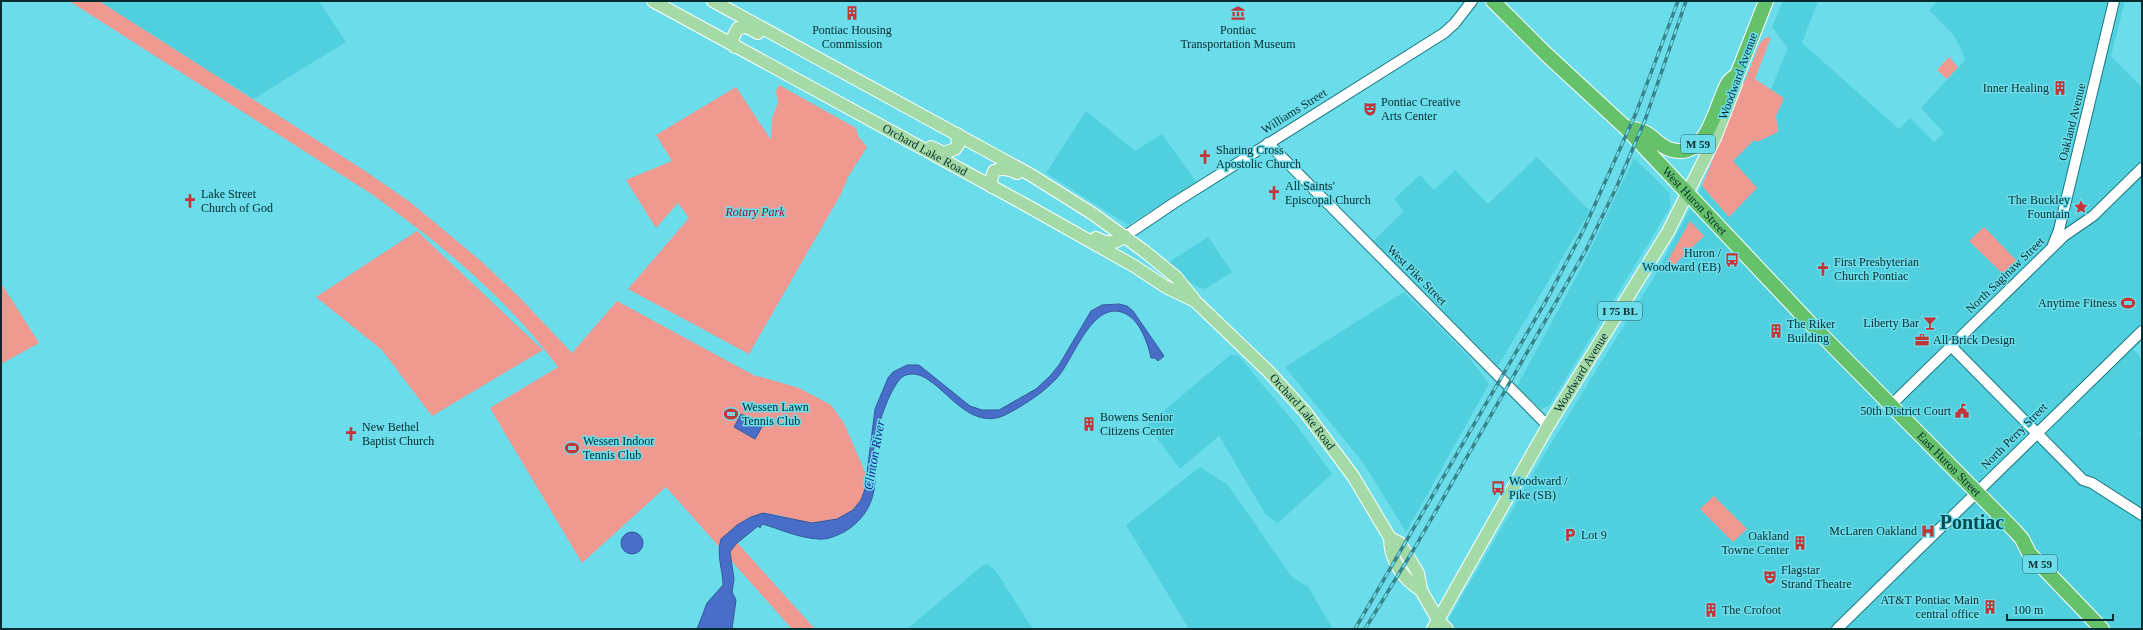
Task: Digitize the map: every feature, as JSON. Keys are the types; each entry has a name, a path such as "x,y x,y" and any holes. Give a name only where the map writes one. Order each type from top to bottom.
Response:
{"highway":[{"name":"West Huron Street","path":"1493,1 1546,54 1625,127 1806,319 1891,405"},
{"name":"Woodward Avenue","path":"1737,75 1766,1"},
{"name":"M 59","path":"1625,127 1646,133 1658,144 1670,150 1688,149 1703,138 1729,82 1737,75"},
{"name":"East Huron Street","path":"1891,405 2022,539 2029,553 2102,629"}],"main road":[{"name":"Orchard Lake Road","path":"652,1 1024,204 1115,255 1166,287 1196,302"},
{"name":"Orchard Lake Road","path":"713,1 1031,175 1125,236 1176,277 1196,302 1269,372 1306,414 1353,476 1390,538 1400,543 1418,573 1421,590 1437,626 1447,629"},
{"path":"735,47 732,39 735,31 738,28 748,27 820,66 833,66"},
{"name":"Woodward Avenue","path":"1437,626 1548,426 1652,258 1689,194 1715,138 1736,84 1737,75"},
{"path":"890,132 900,130 944,153 955,149 958,145 956,134"},
{"path":"992,187 991,180 994,171 1006,169 1015,172 1081,212 1093,214"},
{"path":"1024,204 1035,203 1106,242 1117,242 1125,236"}],"street":[{"name":"Williams Street","path":"1125,236 1138,225 1444,33 1454,24 1472,1"},
{"name":"Oakland Avenue","path":"2051,248 2062,218 2114,1"},
{"name":"West Pike Street","path":"1268,143 1548,426"},
{"name":"North Saginaw Street","path":"1891,405 2051,248 2066,234 2093,216 2142,168"},
{"name":"North Perry Street","path":"1837,629 2142,331"},
{"path":"1951,346 2083,480 2092,483 2142,515"}],"shaded area":[{"path":"99,1 319,1 346,42 253,99"},
{"path":"1783,1 1818,1 1802,43 1899,129 1910,118 1934,142 1944,133 1921,108 1965,60 1960,46 1952,33 1929,10 1938,1 2125,1 2111,56 2142,87 2142,341 2133,349 2142,359 2142,430 2139,433 2142,436 2142,629 1443,629 1547,450 1654,277 1702,186 1729,217 1732,161 1754,140 1778,132 1776,116 1784,98 1771,89 1788,48 1772,27"},
{"path":"1086,111 1135,151 1162,134 1196,182 1128,225 1046,173"},
{"path":"1537,157 1590,211 1498,366 1373,241 1404,211 1394,199 1420,175 1434,190 1455,170 1488,204"},
{"path":"1634,158 1669,192 1671,206 1549,406 1541,409 1517,386 1584,263"},
{"path":"1208,237 1232,272 1205,289 1198,287 1183,278 1169,262"},
{"path":"1404,292 1469,357 1489,384 1406,532 1364,464 1285,367"},
{"path":"1119,304 1127,306 1133,311 1164,356 1158,361 1155,358 1151,358 1143,333 1131,317 1114,311 1104,314 1094,322 1057,378 1046,389 1019,408 1005,415 989,419 974,415 961,407 937,386 925,378 914,374 902,377 891,393 878,430 873,453 875,474 874,492 864,515 852,527 844,532 825,539 804,537 762,524 760,528 758,526 736,544 730,552 734,579 732,592 736,600 732,629 697,629 707,603 723,585 719,557 721,539 737,525 751,517 763,513 812,523 837,519 853,510 861,500 865,489 875,409 888,378 893,372 907,365 919,365 970,406 982,410 999,410 1036,389 1050,376 1059,365 1091,311 1102,305"},
{"path":"1230,355 1238,355 1294,422 1332,474 1278,523 1266,515 1219,436 1180,469 1147,425"},
{"path":"741,414 763,425 755,439 734,427"},
{"path":"1200,467 1228,485 1291,576 1308,587 1333,629 1189,629 1126,525"},
{"path":"632,532 640,535 643,543 640,551 632,554 624,551 621,543 624,535"},
{"path":"987,564 995,570 1033,629 907,629 982,566"}],"green space":[{"path":"69,1 99,1 365,171 410,202 481,261 520,298 572,353 617,301 757,377 758,376 799,388 831,405 844,423 867,477 861,500 853,510 837,519 821,523 806,523 779,515 763,513 746,519 736,527 733,538 815,629 792,629 666,487 582,563 490,408 558,367 518,318 448,253 373,195"},
{"path":"1771,37 1755,79 1784,98 1776,116 1778,132 1757,142 1754,140 1733,161 1757,188 1729,217 1702,186 1760,43 1765,38"},
{"path":"1949,57 1958,67 1947,79 1937,70"},
{"name":"Rotary Park","path":"779,85 856,128 858,136 867,147 848,177 841,194 749,354 628,289 689,218 678,203 656,228 626,180 672,161 656,135 736,87 771,140 772,118 778,103 776,91"},
{"path":"1690,221 1704,236 1666,273 1663,269"},
{"path":"1984,227 2017,261 2003,274 1969,241"},
{"path":"417,231 543,350 432,416 382,350 316,297"},
{"path":"1,283 39,343 1,364"},
{"path":"1714,496 1747,529 1733,542 1700,509"}],"railway":[{"path":"1355,629 1547,299 1584,229 1636,113 1678,1"},
{"path":"1365,629 1414,549 1586,250 1617,186 1645,120 1686,1"}],"place":[{"name":"Pontiac Housing Commission","path":"852,13"},
{"name":"Pontiac Transportation Museum","path":"1238,13"},
{"name":"Inner Healing","path":"2060,88"},
{"name":"Pontiac Creative Arts Center","path":"1370,109"},
{"name":"Sharing Cross Apostolic Church","path":"1205,157"},
{"name":"All Saints' Episcopal Church","path":"1274,193"},
{"name":"Lake Street Church of God","path":"190,201"},
{"name":"The Buckley Fountain","path":"2081,207"},
{"name":"Huron / Woodward (EB)","path":"1732,260"},
{"name":"First Presbyterian Church Pontiac","path":"1823,269"},
{"name":"Anytime Fitness","path":"2128,303"},
{"name":"Liberty Bar","path":"1930,323"},
{"name":"The Riker Building","path":"1776,331"},
{"name":"All Brick Design","path":"1922,340"},
{"name":"50th District Court","path":"1962,411"},
{"name":"Wessen Lawn Tennis Club","path":"731,414"},
{"name":"Bowens Senior Citizens Center","path":"1089,424"},
{"name":"New Bethel Baptist Church","path":"351,434"},
{"name":"Wessen Indoor Tennis Club","path":"572,448"},
{"name":"Woodward / Pike (SB)","path":"1498,488"},
{"name":"McLaren Oakland","path":"1928,531"},
{"name":"Lot 9","path":"1570,535"},
{"name":"Oakland Towne Center","path":"1800,543"},
{"name":"Flagstar Strand Theatre","path":"1770,577"},
{"name":"AT&T Pontiac Main central office","path":"1990,607"},
{"name":"The Crofoot","path":"1711,610"}],"district":[{"name":"Pontiac","path":"1972,522"}],"water label":[{"name":"Clinton River","path":"874,455"}]}
